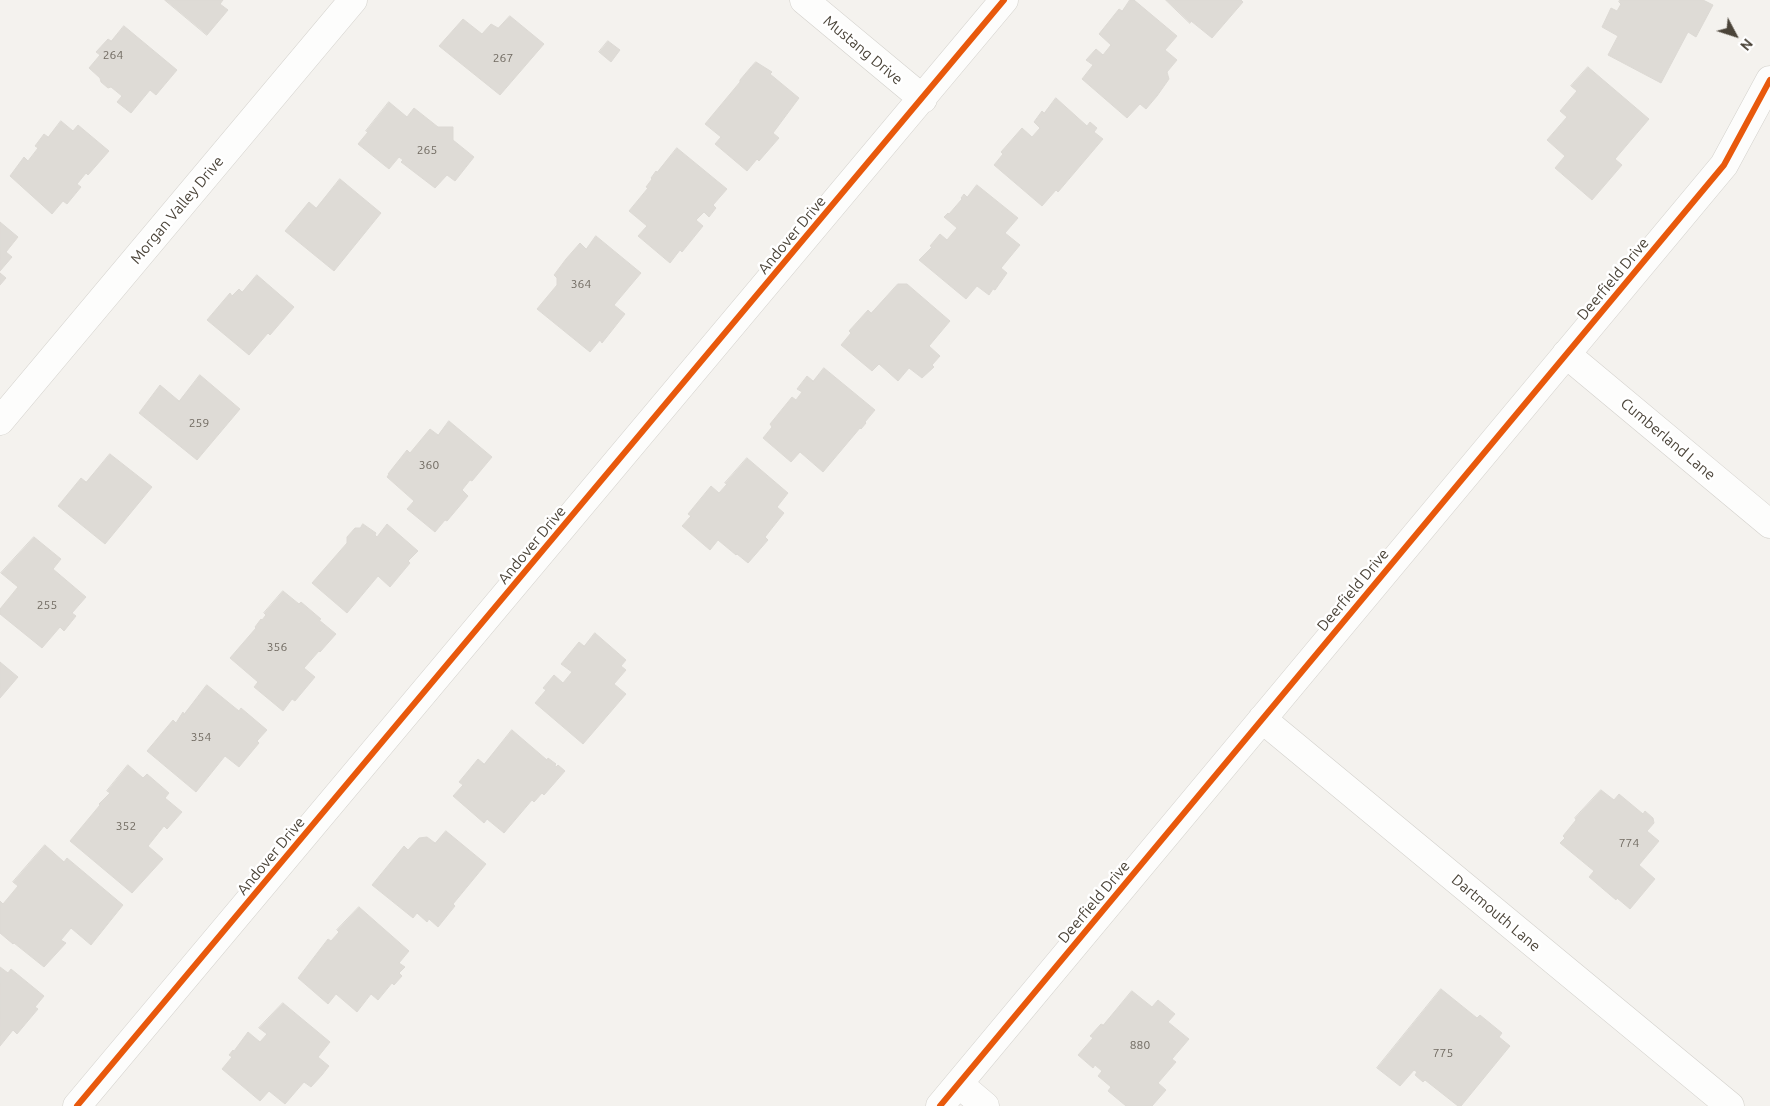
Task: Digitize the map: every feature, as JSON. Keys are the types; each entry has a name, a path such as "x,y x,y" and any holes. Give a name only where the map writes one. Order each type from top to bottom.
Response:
{"street":[{"name":"Morgan Valley Drive","path":"0,421 353,0"},
{"name":"Mustang Drive","path":"804,0 923,100"},
{"name":"Andover Drive","path":"77,1106 923,100 1004,0"},
{"name":"Deerfield Drive","path":"940,1106 1724,166 1770,80"},
{"name":"Cumberland Lane","path":"1566,354 1770,524"},
{"name":"Dartmouth Lane","path":"1262,720 1730,1106"},
{"path":"958,1084 985,1106"}],"building":[{"path":"165,0 223,0 220,4 228,10 207,35"},
{"path":"1130,0 1134,0 1177,36 1165,50 1177,60 1167,72 1169,79 1146,109 1140,104 1127,118 1082,79 1093,65 1086,60 1096,49 1103,55 1111,45 1099,34 1119,9 1122,11"},
{"path":"1166,0 1241,0 1243,2 1212,38 1191,21 1190,23"},
{"path":"1620,0 1703,0 1713,5 1696,37 1688,32 1661,83 1608,55 1618,36 1602,27 1611,8 1617,11 1621,4"},
{"path":"510,16 544,44 500,95 439,46 463,19 482,34 491,24 498,28"},
{"path":"124,26 177,70 156,95 150,90 131,113 117,102 122,96 111,87 108,88 89,68 100,55 96,52 108,39 111,41"},
{"path":"608,41 620,50 611,62 599,52"},
{"path":"756,62 772,72 770,74 799,98 773,133 779,138 759,161 757,159 747,171 715,144 721,137 705,124"},
{"path":"1588,67 1649,119 1615,159 1622,165 1592,200 1555,168 1565,156 1547,140 1567,117 1560,111 1577,91 1571,86"},
{"path":"1056,98 1087,126 1090,122 1097,128 1094,132 1103,139 1058,192 1056,190 1042,206 994,165 1003,154 1001,152 1022,128 1032,137 1040,128 1034,122 1042,111 1044,113"},
{"path":"389,102 407,117 414,108 438,127 453,127 453,140 474,157 455,181 447,175 435,188 401,162 403,160 399,157 389,169 358,144"},
{"path":"61,121 73,131 78,125 109,151 88,175 86,173 77,184 81,187 67,204 63,201 52,214 10,176 24,157 28,161 38,148 35,146 44,134 48,137"},
{"path":"677,148 727,189 713,205 716,208 709,217 704,212 696,220 703,226 682,252 680,250 670,263 638,236 647,226 629,211 648,188 646,187 656,171"},
{"path":"340,179 381,213 334,271 285,231 309,202 316,208"},
{"path":"977,185 1018,218 1005,233 1020,245 1001,268 1007,273 995,290 993,289 989,295 977,286 966,299 919,260 932,247 930,246 940,234 947,240 957,228 944,217 949,214 964,194 967,197"},
{"path":"0,222 18,237 6,252 12,257 0,271"},
{"path":"596,236 641,273 614,305 625,314 602,343 600,340 590,352 537,309 557,285 557,278 554,275 566,259 580,243 586,249"},
{"path":"0,273 6,278 0,285"},
{"path":"257,275 294,307 270,335 268,333 249,355 207,320 230,293 232,296 239,289 242,292"},
{"path":"898,284 907,284 950,321 929,346 940,356 932,365 934,367 922,378 909,368 898,381 879,364 872,371 841,345 851,333 849,331 868,310 871,313"},
{"path":"824,368 875,410 823,472 800,452 791,462 763,438 772,427 770,424 792,397 796,400 802,392 797,389 807,376 813,381"},
{"path":"200,375 240,409 197,460 139,413 160,385 179,401"},
{"path":"449,421 492,457 462,490 468,496 435,532 407,509 414,501 387,477 407,450 410,453 430,429 438,435"},
{"path":"110,454 152,487 105,544 58,506 81,478 86,482"},
{"path":"747,458 788,493 777,507 784,513 765,537 768,540 748,563 718,540 710,550 682,526 691,516 688,514 711,486 719,493 727,484 725,483"},
{"path":"363,524 376,533 377,537 387,524 418,551 408,561 410,563 390,587 378,576 347,613 312,583 347,543 347,537 355,528 360,528"},
{"path":"34,537 61,559 53,569 86,597 72,613 76,616 64,631 60,627 42,648 0,614 0,609 18,587 1,573"},
{"path":"283,591 299,604 301,602 336,634 304,668 315,677 295,701 292,699 283,711 254,687 258,682 230,658 256,628 261,619 266,615 264,613"},
{"path":"595,633 626,660 621,666 626,670 614,684 626,694 583,744 535,703 546,690 543,688 554,675 563,683 572,672 561,664 579,642 584,646"},
{"path":"0,662 18,677 0,698"},
{"path":"207,685 239,711 241,708 267,730 239,767 225,756 196,792 147,751 173,720 176,723 183,712 184,714"},
{"path":"512,730 547,760 548,758 556,764 556,767 558,765 565,771 544,795 542,793 534,802 532,800 504,833 487,819 484,823 453,796 463,785 459,782 478,759 484,764"},
{"path":"128,765 143,778 147,774 169,793 165,798 182,812 167,829 164,826 148,846 163,859 132,893 70,841 110,793 107,791"},
{"path":"1601,790 1614,800 1619,794 1643,814 1645,811 1653,818 1654,823 1647,831 1659,841 1639,865 1655,879 1630,909 1617,898 1616,900 1589,877 1594,871 1560,843 1565,838 1563,836 1576,820 1575,818"},
{"path":"446,831 486,864 453,904 455,906 438,927 429,919 427,922 417,913 413,918 372,885 404,846 408,850 419,838 427,837 435,843"},
{"path":"45,845 64,862 67,858 123,905 91,945 71,928 61,940 66,943 44,967 0,933 0,901 3,904 18,886 13,882"},
{"path":"359,907 409,951 399,963 405,967 399,973 402,976 394,985 392,983 378,1000 371,994 357,1012 336,994 328,1004 298,978 328,939 331,941 339,932 337,930"},
{"path":"0,967 8,973 11,969 44,996 35,1007 38,1009 17,1034 13,1030 0,1046"},
{"path":"1441,989 1477,1018 1480,1015 1502,1033 1499,1037 1510,1046 1461,1106 1458,1106 1425,1080 1423,1082 1415,1075 1417,1072 1414,1070 1400,1086 1377,1068"},
{"path":"1132,991 1152,1007 1158,1000 1175,1014 1168,1022 1189,1039 1172,1059 1176,1062 1158,1083 1166,1090 1152,1106 1126,1106 1108,1091 1111,1087 1098,1076 1102,1071 1095,1065 1093,1068 1078,1055 1093,1038 1090,1036 1101,1024 1103,1025"},
{"path":"283,1003 330,1042 318,1057 329,1066 311,1087 304,1082 285,1104 269,1091 260,1101 222,1069 232,1057 229,1055 248,1032 260,1042 267,1034 259,1028"}],"cycle path":[{"path":"77,1106 1004,0"},
{"path":"940,1106 1724,165 1770,80"}]}
